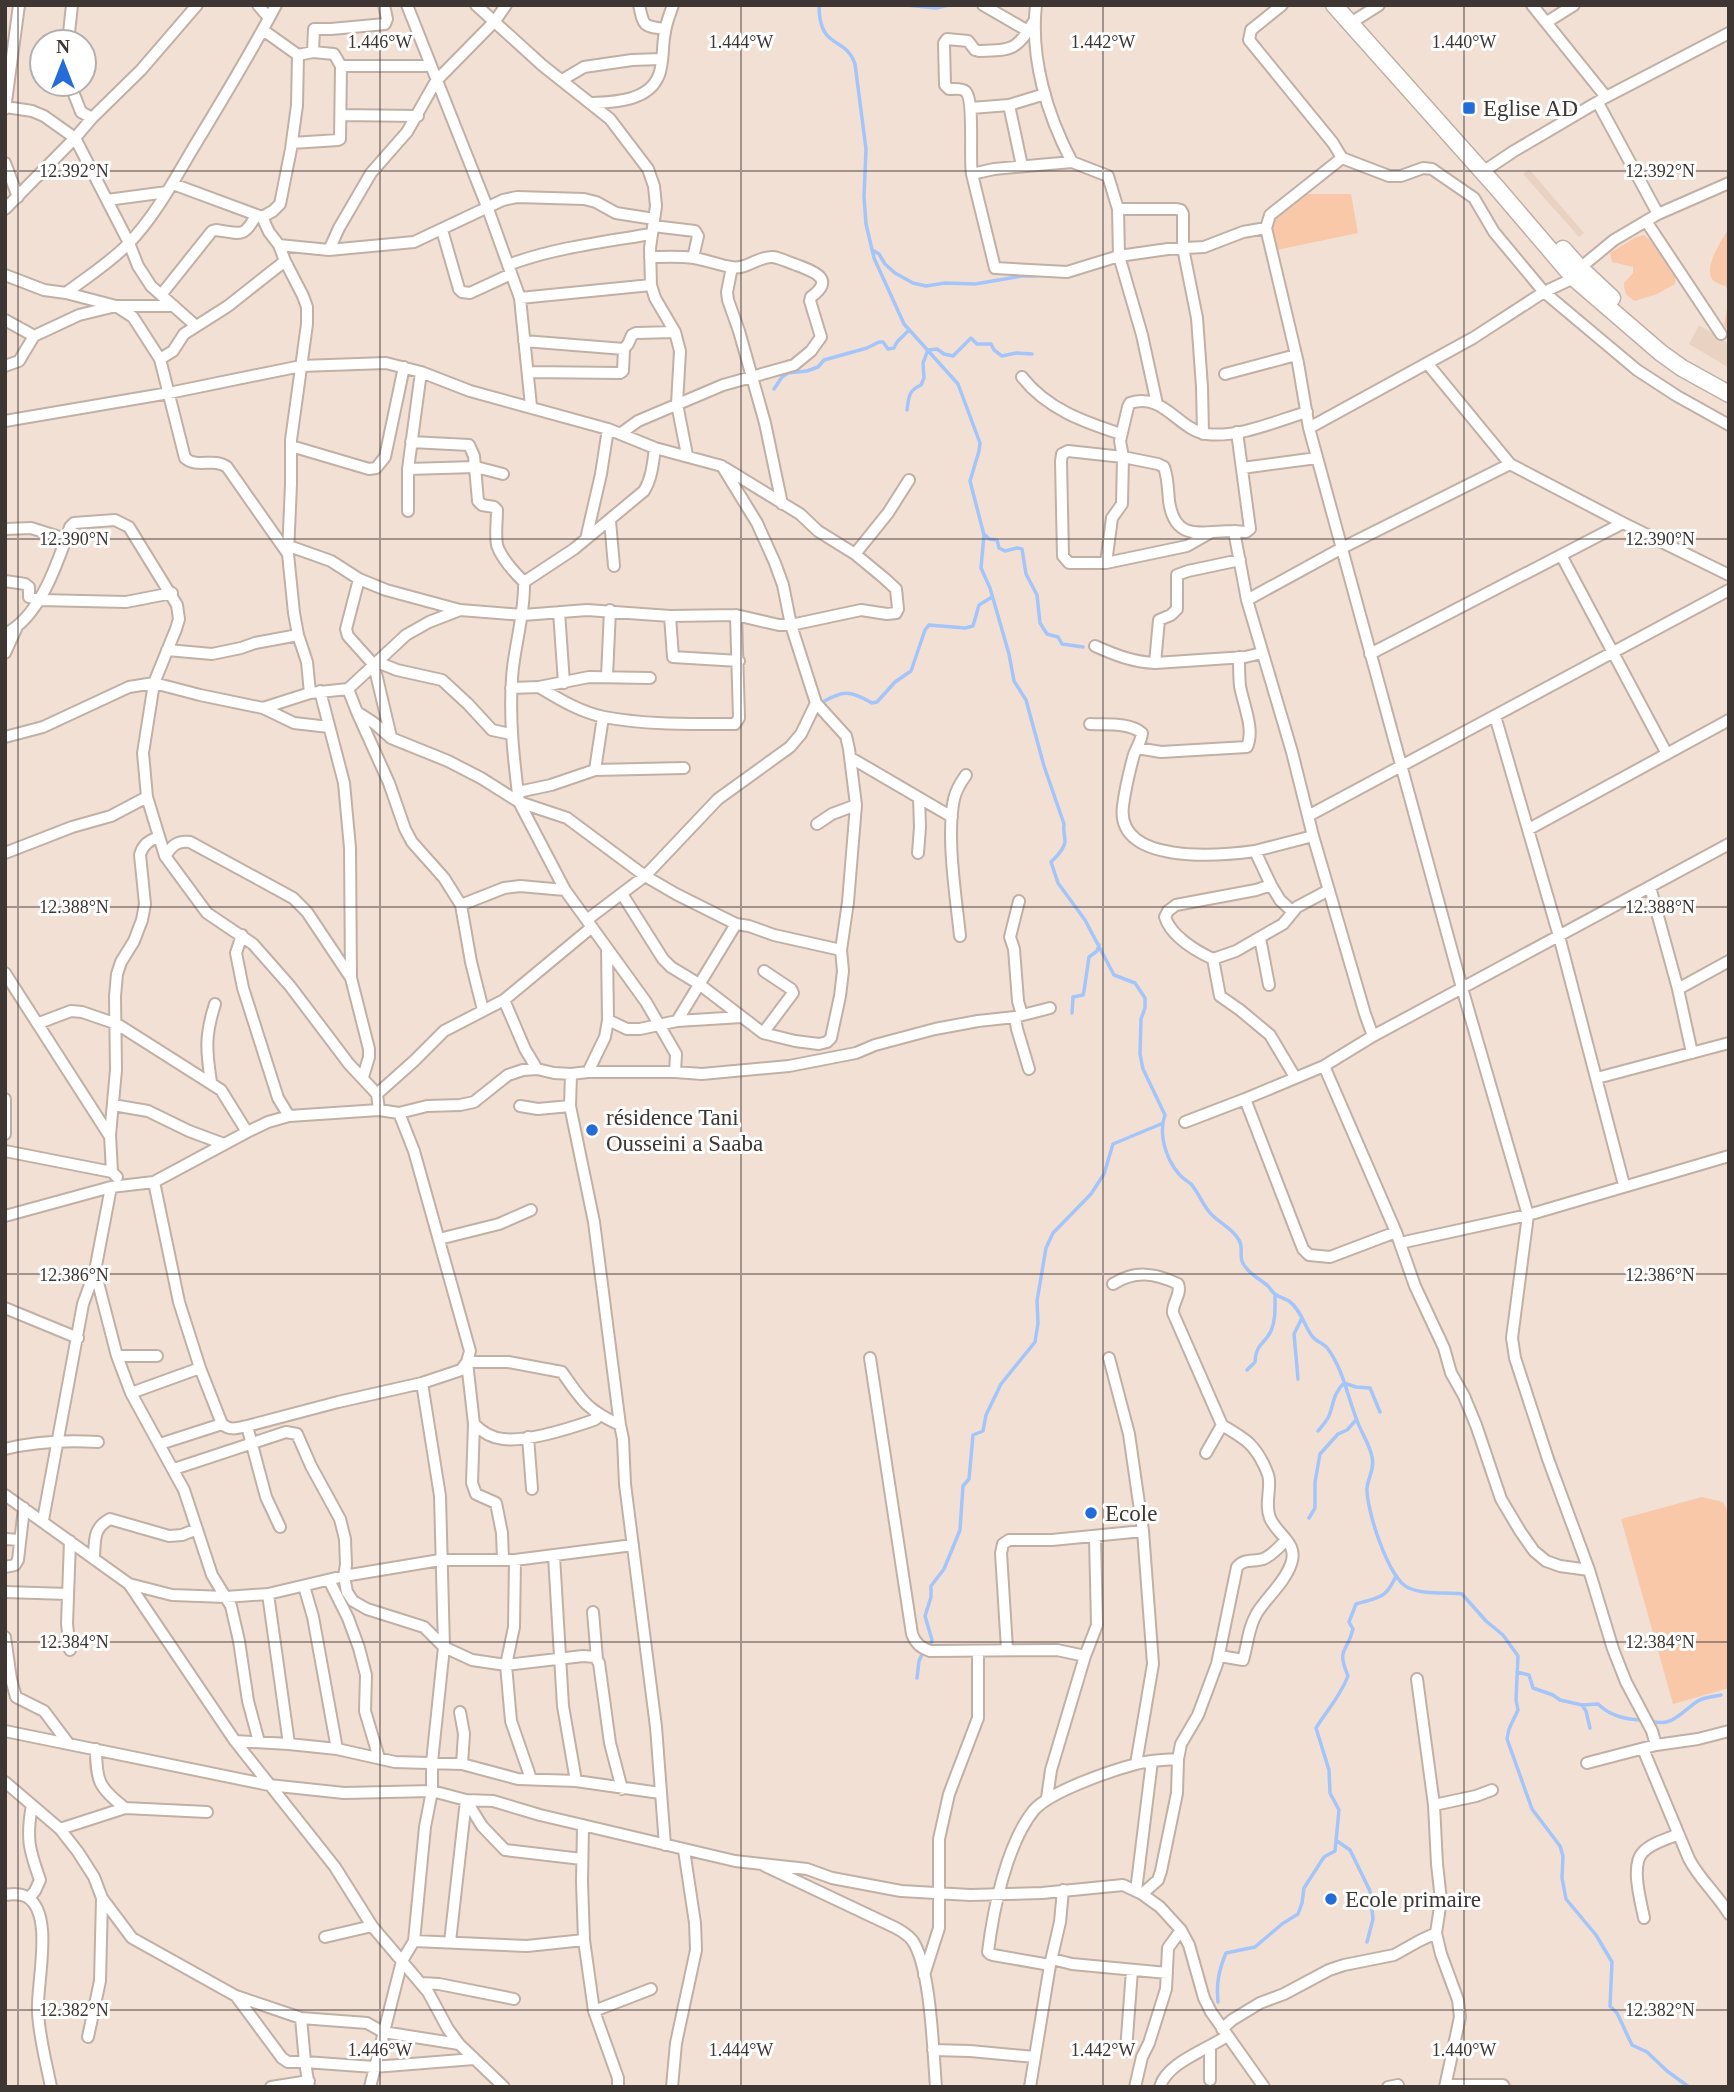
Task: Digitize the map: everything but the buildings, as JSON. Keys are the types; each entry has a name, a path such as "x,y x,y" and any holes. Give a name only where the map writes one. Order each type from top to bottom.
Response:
{"street":[{"path":"19,5 6,108 32,111 44,116 75,138 138,266 151,286 196,326"},
{"path":"70,28 72,5"},
{"path":"5,209 141,70 197,5"},
{"path":"258,5 269,18"},
{"path":"66,293 129,243 170,188 276,5"},
{"path":"313,52 314,29 385,24 387,19 384,5"},
{"path":"407,5 488,209 520,298 531,406"},
{"path":"476,5 542,65 610,119 648,169 656,206 650,257 651,285 655,298 675,332 680,351 677,404 687,455"},
{"path":"330,250 339,228 371,173 407,132 436,81 495,22 506,5"},
{"path":"639,5 646,26 665,29"},
{"path":"592,103 615,102 649,90 659,75 665,29 673,5"},
{"path":"983,5 1031,26"},
{"path":"1036,5 1031,26 1022,41 1012,49 979,51 968,41 951,38 944,43 945,85 949,89 963,89 967,92 971,108 972,174 995,268 1066,272 1119,256 1204,247 1243,232 1266,228"},
{"path":"1282,5 1251,30 1249,40 1333,143 1342,158 1389,176 1401,176 1423,168 1433,169 1474,198 1494,232 1544,292 1637,370 1729,425"},
{"path":"1334,5 1577,273 1661,353 1729,394"},
{"path":"1346,5 1490,167 1577,273 1661,341 1729,384"},
{"path":"1357,19 1379,5"},
{"path":"1532,5 1602,100 1658,214"},
{"path":"1547,22 1574,5"},
{"path":"1031,26 1045,94 1059,138 1072,162"},
{"path":"263,30 298,55 313,52 334,54 341,66 341,135 338,140 292,143"},
{"path":"1490,167 1514,150 1602,100 1729,33"},
{"path":"161,295 212,231 243,233 259,216 274,211 280,204 297,105 298,55"},
{"path":"562,80 584,67 661,59"},
{"path":"341,66 430,66"},
{"path":"971,108 1009,106 1045,94"},
{"path":"75,98 81,113 92,118"},
{"path":"1009,106 1022,166"},
{"path":"341,115 418,116"},
{"path":"1342,158 1317,180 1280,205 1270,215 1266,228 1296,355 1309,428 1462,988 1528,1214 1512,1338 1515,1357 1548,1459 1589,1570 1613,1649 1656,1745"},
{"path":"972,174 994,169 1072,162 1108,176 1118,209 1119,256 1140,326 1157,404"},
{"path":"5,163 18,197"},
{"path":"1309,428 1473,338 1577,273 1614,240 1658,214 1729,183"},
{"path":"107,200 170,188 259,216 279,245 307,307 291,446 288,550 298,635 329,727 344,783 349,835 351,978 369,1041 369,1057 363,1077"},
{"path":"279,245 330,250 414,242 503,200 517,197 596,202 616,213 653,226 695,231 698,236 694,258"},
{"path":"1118,209 1181,210 1184,248 1197,318 1203,434"},
{"path":"1646,221 1721,334"},
{"path":"442,230 459,289 470,293 531,256 600,242 653,226"},
{"path":"620,434 638,421 723,385 794,365 819,342 821,333 810,299 819,291 822,279 817,272 774,257 743,268 694,258 650,257"},
{"path":"160,359 173,351 184,334 228,306 285,261"},
{"path":"732,267 728,300 765,423 782,504"},
{"path":"5,275 44,290 116,306 133,317 160,359 169,393 185,458 197,464 216,462 227,467 288,550 331,561 359,579 386,590 460,610 523,615 610,610 670,616 736,615 779,625 861,610 887,614 896,612 898,608 895,589 855,554 818,531 800,514 722,466 655,448 608,429 531,406 470,391 421,372 376,362 301,366 169,393 5,421"},
{"path":"520,298 651,285"},
{"path":"5,366 19,361 34,336 79,315 116,306 173,306"},
{"path":"5,320 34,336"},
{"path":"528,372 620,373 623,371 624,349 632,335 675,332"},
{"path":"524,341 624,349"},
{"path":"1225,374 1296,355"},
{"path":"1427,363 1510,464 1729,575"},
{"path":"291,446 369,469 376,468 385,457 404,368"},
{"path":"408,511 408,469 421,372"},
{"path":"1022,377 1056,407 1080,421 1121,434"},
{"path":"1106,563 1112,518 1122,505 1123,457 1120,441 1130,403 1135,401 1157,404 1203,434 1217,435 1266,426 1307,412"},
{"path":"586,539 608,429"},
{"path":"1210,533 1187,546 1106,563 1075,564 1065,560 1060,461 1062,454 1068,451 1158,464 1164,467 1174,521 1179,527 1188,532 1246,532 1250,529 1237,432"},
{"path":"411,443 469,445 474,456 478,501 497,510 498,548 515,574 524,582"},
{"path":"524,582 539,574 610,521 644,491 649,483 655,448"},
{"path":"1242,468 1317,458"},
{"path":"1247,600 1342,548 1510,464"},
{"path":"622,894 663,959 763,1033 820,1044 831,1038 843,971 841,950 856,805 846,736 816,703 790,625 783,585 775,563 757,523 722,466"},
{"path":"408,469 475,467 503,474"},
{"path":"855,554 888,513 909,480"},
{"path":"5,653 10,631 40,600 70,527 74,523 115,520 128,527 172,593 179,619 154,683 143,753 147,797 165,856 207,913 253,944 290,986 349,1064 377,1094 379,1110"},
{"path":"610,521 614,566"},
{"path":"1370,654 1623,523"},
{"path":"5,529 31,528 66,539"},
{"path":"1234,531 1247,600 1287,733 1313,836 1373,1036"},
{"path":"1561,555 1667,754"},
{"path":"1155,663 1159,620 1171,615 1177,608 1177,575 1240,560"},
{"path":"359,579 346,629 348,636 376,664 442,680 492,730 511,734"},
{"path":"5,581 25,583 29,587 29,597 40,600 126,602 172,593"},
{"path":"524,582 523,615 511,688 511,734 519,797 565,890 646,1002 676,1054 675,1072"},
{"path":"1308,816 1729,590"},
{"path":"263,708 315,692 348,689 407,635 429,622 460,610"},
{"path":"607,676 610,610"},
{"path":"559,612 564,683"},
{"path":"539,687 578,708 603,717 673,723 738,723 739,661 736,615"},
{"path":"670,616 673,657 739,661"},
{"path":"167,650 212,654 298,635"},
{"path":"1095,646 1116,656 1141,663 1262,653"},
{"path":"1137,748 1161,752 1247,747 1250,741 1249,727 1240,685 1239,657"},
{"path":"376,664 391,738"},
{"path":"511,688 539,687 579,678 650,678"},
{"path":"5,737 43,727 129,687 154,683 263,708 294,723 329,727"},
{"path":"348,689 389,783 405,829 412,842 444,878 461,905 482,1010"},
{"path":"377,1094 444,1031 504,1000 645,876 718,799 795,742 816,703"},
{"path":"357,712 391,738 567,818 645,876 737,924 841,950"},
{"path":"1495,716 1559,936 1624,1185"},
{"path":"595,771 603,717"},
{"path":"1529,829 1729,720"},
{"path":"1090,724 1128,726 1138,730 1142,736 1133,755 1122,807 1126,831 1147,846 1213,855 1255,851 1313,836"},
{"path":"850,758 952,817"},
{"path":"519,797 595,771 684,768"},
{"path":"960,936 951,831 957,788 966,775"},
{"path":"5,853 72,827 111,816 147,797"},
{"path":"918,853 919,798"},
{"path":"817,824 832,814 856,805"},
{"path":"112,1172 110,1135 116,1070 117,974 142,920 145,904 140,855 146,843 158,837"},
{"path":"165,856 173,845 181,841 190,842 293,898 307,912 351,978"},
{"path":"1185,1122 1324,1066 1373,1036 1729,844"},
{"path":"1255,851 1280,900 1293,912"},
{"path":"1271,885 1176,905 1165,917 1167,925 1176,934 1213,960 1220,996 1270,1035 1295,1077"},
{"path":"461,905 504,888 520,886 565,890"},
{"path":"1650,887 1678,989 1692,1053"},
{"path":"1213,960 1260,938 1283,924 1304,901 1329,890"},
{"path":"1019,901 1010,937 1014,949 1018,1001 1017,1029 1029,1069"},
{"path":"677,1021 737,924"},
{"path":"242,935 236,953 243,988 278,1098 289,1116"},
{"path":"1260,938 1269,985"},
{"path":"588,1072 605,1037 608,1020 607,948"},
{"path":"1678,989 1729,961"},
{"path":"763,1033 793,993 764,971"},
{"path":"5,972 110,1135"},
{"path":"504,1000 525,1049 537,1069"},
{"path":"211,1082 206,1044 208,1025 215,1004"},
{"path":"5,1216 111,1186 154,1182 247,1132 289,1116 379,1110 399,1113 427,1106 460,1105 474,1102 508,1075 523,1070 537,1069 572,1074 702,1074 789,1066 856,1053 875,1045 945,1027 1019,1016 1049,1008"},
{"path":"39,1023 71,1011 117,1024 221,1090 247,1132"},
{"path":"608,1020 627,1029 640,1029 677,1021 742,1017"},
{"path":"1597,1079 1729,1043"},
{"path":"1324,1066 1396,1232 1415,1286 1444,1348 1451,1373 1476,1425 1501,1499 1534,1551 1546,1561 1589,1570"},
{"path":"572,1074 570,1106 594,1222 623,1439 625,1484 656,1727 665,1845"},
{"path":"5,1099 5,1134"},
{"path":"1245,1099 1303,1249 1309,1255 1330,1257 1396,1232"},
{"path":"113,1105 148,1111 224,1144"},
{"path":"520,1106 537,1109 570,1106"},
{"path":"154,1182 179,1302 200,1368 226,1428 247,1426 338,1402 422,1384 461,1370 470,1351 414,1152 399,1113"},
{"path":"5,1151 112,1172 124,1185"},
{"path":"1400,1243 1528,1214 1729,1156"},
{"path":"43,1520 85,1295 95,1271 111,1186"},
{"path":"439,1239 499,1224 531,1210"},
{"path":"95,1271 117,1356 131,1393 184,1490 212,1575 226,1597 234,1618 248,1701 259,1742"},
{"path":"1113,1284 1125,1276 1135,1274 1150,1274 1178,1284 1179,1294 1173,1313 1222,1425 1250,1442 1256,1449 1270,1478 1267,1507 1270,1519 1292,1549 1291,1566 1255,1616 1246,1639 1244,1659 1220,1656"},
{"path":"5,1308 78,1338"},
{"path":"117,1356 157,1356"},
{"path":"1109,1357 1129,1434 1143,1531 1153,1664 1136,1764"},
{"path":"870,1359 915,1643 930,1651 1057,1650 1085,1656"},
{"path":"467,1362 508,1362 562,1372 596,1414 620,1425"},
{"path":"467,1362 474,1424 472,1483 476,1494 496,1503 509,1560 514,1627 506,1665 511,1721 531,1779"},
{"path":"131,1393 200,1368"},
{"path":"370,2087 402,1961 414,1941 425,1827 432,1791 432,1762 444,1647 440,1496 422,1384"},
{"path":"474,1424 490,1436 504,1439 567,1430 594,1420 597,1418 596,1414"},
{"path":"160,1444 222,1424"},
{"path":"1206,1453 1222,1425"},
{"path":"247,1426 266,1497 280,1527"},
{"path":"174,1469 286,1432 297,1434 340,1519 345,1539 344,1576 347,1592 353,1601 367,1609 424,1628 444,1647 471,1660 506,1665 592,1655 597,1659"},
{"path":"528,1437 532,1489"},
{"path":"5,1449 30,1443 57,1441 98,1443"},
{"path":"5,1495 129,1584 235,1741 335,1867 372,1926 421,1983 458,2044 503,2087"},
{"path":"5,1567 15,1565 24,1508"},
{"path":"94,1558 96,1532 110,1519 169,1536 182,1535 197,1529"},
{"path":"1007,1649 1001,1553 1003,1544 1009,1541 1095,1537 1143,1531"},
{"path":"1047,1798 1051,1770 1097,1625 1095,1537"},
{"path":"5,1539 20,1540"},
{"path":"1139,1892 1158,1880 1161,1871 1177,1793 1181,1744 1198,1715 1220,1656 1237,1567 1239,1563 1269,1556 1286,1540"},
{"path":"70,1541 67,1624 70,1650"},
{"path":"129,1584 172,1595 226,1597 268,1594 344,1576 440,1560 509,1560 633,1545"},
{"path":"554,1556 563,1706 576,1781"},
{"path":"329,1580 359,1648 366,1675 365,1711 379,1758"},
{"path":"304,1586 313,1617 337,1749"},
{"path":"5,1592 68,1594"},
{"path":"268,1594 289,1744"},
{"path":"593,1612 610,1743 622,1789"},
{"path":"5,1637 16,1697 44,1711 68,1743"},
{"path":"923,1975 939,1927 939,1839 949,1794 978,1718 978,1651"},
{"path":"1417,1679 1434,1805 1441,1900 1436,1933 1460,2008 1445,2086 1494,2083 1504,2087"},
{"path":"460,1712 464,1734 462,1763"},
{"path":"5,1731 269,1785 344,1793 432,1791 466,1800 493,1801 684,1850 735,1861 807,1869 832,1878 901,1891 999,1894 1123,1885 1139,1892 1160,1907 1181,1930 1189,1945 1204,1998 1224,2032 1264,2087"},
{"path":"1587,1763 1656,1745 1729,1731"},
{"path":"235,1741 337,1749 395,1762 462,1763 509,1777 576,1781 660,1793"},
{"path":"96,1749 96,1777 125,1808"},
{"path":"1643,1749 1695,1870 1729,1914"},
{"path":"1167,1973 989,1954 993,1917 1014,1845 1033,1811 1047,1798 1067,1788 1136,1764 1178,1759"},
{"path":"1139,1892 1152,1761"},
{"path":"5,1782 60,1829 94,1877 102,1898 132,1938 236,1996 301,2018 367,2023 383,2032 458,2044"},
{"path":"1434,1805 1493,1790"},
{"path":"466,1800 482,1826 505,1850 582,1859"},
{"path":"450,1942 466,1800"},
{"path":"29,1898 40,1880 28,1844 27,1829 32,1804"},
{"path":"60,1829 125,1808 206,1812"},
{"path":"583,1825 584,1940 594,2011 618,2078 618,2087"},
{"path":"1644,1918 1638,1883 1638,1858 1644,1850 1678,1835"},
{"path":"673,2087 676,2043 696,1950 695,1923 684,1850"},
{"path":"759,1864 902,1932 911,1939 920,1957 929,2004 936,2087"},
{"path":"1030,2087 1060,1922 1063,1890"},
{"path":"5,1895 22,1895 29,1898 40,1916 42,1963 38,2011 51,2087"},
{"path":"88,2037 100,1981 102,1898"},
{"path":"325,1937 372,1926"},
{"path":"1135,2087 1142,2057 1166,1989 1168,1948 1181,1930"},
{"path":"1160,2087 1164,2076 1173,2067 1210,2047 1232,2020 1260,2003 1284,1994 1336,1967 1387,1958 1436,1933"},
{"path":"414,1941 527,1946 584,1940"},
{"path":"1126,2051 1132,1970"},
{"path":"421,1983 514,1999"},
{"path":"594,2011 651,1989"},
{"path":"236,1996 282,2058 288,2062 374,2067 474,2059"},
{"path":"271,2087 309,2084 301,2018"},
{"path":"1210,2047 1210,2080"},
{"path":"933,2050 1035,2057"}],"shaded area":[{"path":"1529,169 1584,233 1579,237 1523,174"},
{"path":"1296,194 1351,194 1358,233 1272,251 1270,215"},
{"path":"1729,228 1729,297 1726,286 1715,282 1710,271 1714,255"},
{"path":"1644,235 1670,262 1674,269 1675,284 1657,294 1635,301 1625,291 1624,286 1633,273 1633,267 1612,262 1610,253"},
{"path":"1729,297 1729,331 1724,325"},
{"path":"1699,325 1729,344 1729,368 1689,344"},
{"path":"1702,1497 1723,1502 1729,1513 1729,1688 1673,1704 1621,1519"}],"waterway":[{"path":"819,5 823,30 851,55 855,64 866,149 866,224 874,258 904,324 958,384 980,443 970,481 984,535 981,568 990,588 1014,681 1026,700 1044,766 1064,824 1064,845 1051,862 1058,883 1085,920 1114,975 1135,983 1145,998 1141,1019 1140,1054 1143,1069 1165,1115 1162,1130 1167,1154 1174,1168 1191,1184 1209,1211 1236,1236 1241,1244 1242,1261 1247,1269 1275,1294 1293,1305 1312,1336 1326,1347 1333,1358 1373,1461 1367,1488 1370,1512 1380,1543 1401,1583 1415,1590 1462,1594 1486,1621 1503,1635 1518,1656 1518,1710 1507,1739 1532,1809 1560,1846 1566,1899 1596,1935 1612,1962 1610,2006 1617,2013 1632,2045 1647,2052 1689,2087"},
{"path":"906,5 936,8 949,5"},
{"path":"874,251 895,273 913,283 926,286 945,283 975,284 1036,276"},
{"path":"774,389 788,373 807,371 818,367 824,360 879,342 883,342 888,349 894,348 908,331"},
{"path":"907,410 910,395 921,385 924,378 923,363 928,350 937,349 953,356 971,338 977,344 991,344 1002,356 1032,354"},
{"path":"985,535 989,539 997,540 999,548 1005,551 1022,549 1026,574 1037,595 1040,623 1047,634 1058,637 1062,644 1083,647"},
{"path":"821,703 846,693 872,703 877,702 895,682 911,671 929,625 965,628 973,626 979,605 992,597"},
{"path":"1072,1013 1073,997 1083,995 1089,957 1097,951 1099,945"},
{"path":"917,1678 919,1661 923,1652 929,1649 932,1640 925,1616 931,1597 931,1586 944,1569 960,1530 963,1486 969,1479 973,1435 983,1431 986,1415 1001,1384 1035,1342 1037,1301 1046,1248 1053,1233 1091,1194 1104,1174 1113,1144 1161,1124"},
{"path":"1247,1370 1255,1362 1259,1347 1271,1331 1275,1295"},
{"path":"1298,1379 1294,1334 1302,1318"},
{"path":"1318,1431 1328,1418 1336,1395 1344,1383 1370,1388 1380,1412"},
{"path":"1309,1518 1315,1508 1315,1482 1320,1454 1338,1434 1347,1430 1356,1420"},
{"path":"1218,2002 1217,1989 1226,1953 1255,1947 1298,1914 1304,1888 1324,1857 1335,1851 1339,1810 1330,1793 1329,1770 1316,1728 1348,1676 1343,1655 1351,1637 1353,1629 1349,1622 1356,1604 1385,1594 1396,1576"},
{"path":"1517,1672 1529,1675 1533,1688 1560,1700 1582,1705 1590,1728"},
{"path":"1651,1721 1658,1723 1671,1720 1700,1700 1721,1695"},
{"path":"1582,1705 1598,1704 1619,1716 1644,1720"},
{"path":"1337,1841 1350,1850 1370,1891 1373,1919 1367,1942"}],"place":[{"name":"Eglise AD","path":"1469,108"},
{"name":"résidence Tani Ousseini a Saaba","path":"592,1130"},
{"name":"Ecole","path":"1091,1513"},
{"name":"Ecole primaire","path":"1331,1899"}]}
